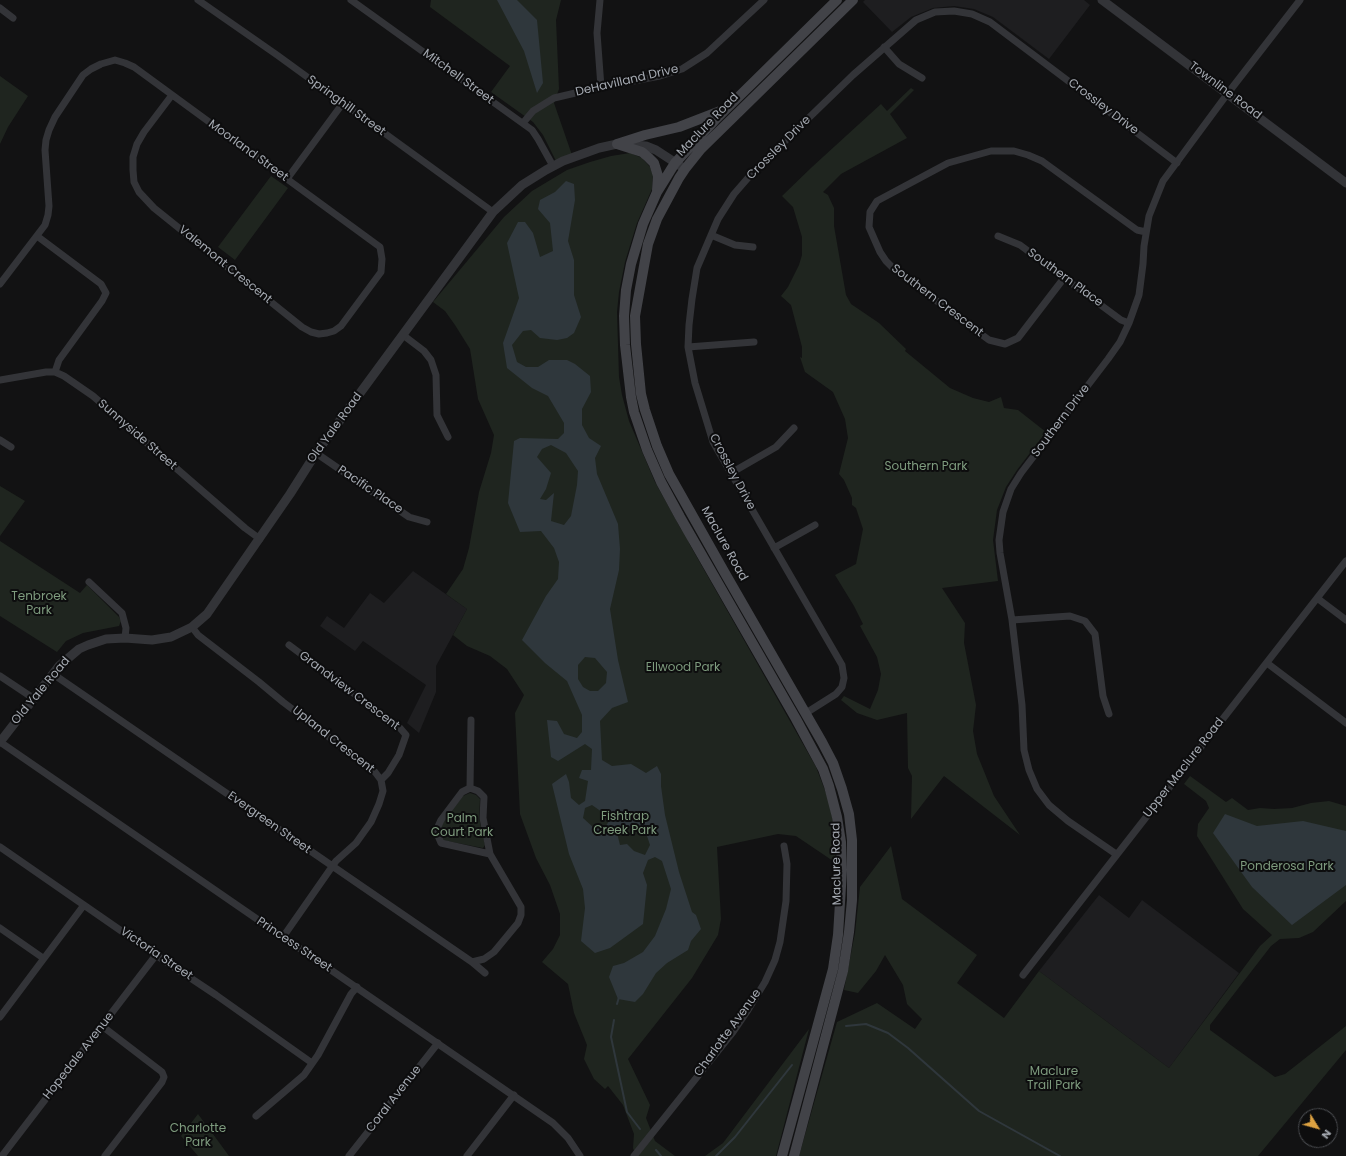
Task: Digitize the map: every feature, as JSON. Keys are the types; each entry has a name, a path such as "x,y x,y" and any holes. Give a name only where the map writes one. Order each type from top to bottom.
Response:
{"main road":[{"name":"Maclure Road","path":"782,1156 832,969 838,936 842,870 841,842 837,817 823,769 661,482 646,450 634,412 630,390 625,345 624,316 626,290 631,264 640,234 657,192 675,163 837,0"},
{"name":"Maclure Road","path":"794,1156 843,972 849,932 852,880 852,840 849,814 833,763 806,713 726,575 670,474 657,446 645,410 638,375 635,316 648,244 657,219 685,169 701,149 853,0"},
{"path":"618,144 645,135 679,127 729,107"},
{"path":"618,144 642,152 654,163 658,176 657,192"},
{"path":"770,674 781,681 797,709 806,713"}],"street":[{"name":"Springhill Street","path":"198,0 277,55 494,212"},
{"path":"600,0 597,33 601,87"},
{"name":"DeHavilland Drive","path":"523,123 533,111 554,98 682,70 707,53 764,0"},
{"name":"Townline Road","path":"1102,0 1346,183"},
{"name":"Southern Drive","path":"1116,854 1068,821 1049,805 1037,789 1029,770 1024,750 1022,705 1012,620 1000,553 999,540 1003,512 1011,489 1021,473 1108,359 1120,342 1130,323 1139,294 1149,216 1161,187 1176,163 1228,93 1300,0"},
{"name":"Mitchell Street","path":"354,1 532,130 553,166"},
{"path":"0,8 13,18"},
{"name":"Crossley Drive","path":"806,713 834,697 842,687 844,678 842,665 713,442 695,383 688,347 691,305 697,268 718,219 734,194 754,171 853,75 916,20 935,12 954,11 972,14 990,22 1176,163"},
{"path":"884,48 899,64 922,78"},
{"name":"Moorland Street","path":"37,236 45,225 48,215 45,150 49,130 55,117 78,80 91,69 115,60 134,67 375,242 380,247 382,259"},
{"name":"Valemont Crescent","path":"172,95 144,132 137,144 133,157 132,170 134,182 139,192 154,208 302,327 311,332 328,334 341,326 378,278 381,272 382,259"},
{"path":"287,179 343,103"},
{"name":"Old Yale Road","path":"0,742 33,698 71,655 88,645 106,639 161,639 184,632 199,622 214,606 316,454 403,335 494,212 522,185 563,161 599,148 618,144 646,146 656,150 685,169"},
{"name":"Southern Crescent","path":"1064,278 1018,338 1005,344 989,340 894,270 880,252 869,227 870,212 877,201 948,163 991,151 1014,151 1042,161 1137,230 1146,232"},
{"path":"711,235 735,245 753,247"},
{"path":"0,284 37,236 101,284 106,293 102,302 59,360 55,372 35,373 0,380"},
{"name":"Southern Place","path":"998,236 1020,245 1121,320 1130,323"},
{"path":"403,335 424,351 431,360 436,375 437,415 448,437"},
{"path":"688,347 754,342"},
{"name":"Sunnyside Street","path":"55,372 75,383 93,396 245,528 260,539"},
{"path":"731,473 776,447 794,428"},
{"path":"0,440 11,447"},
{"name":"Pacific Place","path":"316,454 409,517 426,522"},
{"path":"774,548 815,525"},
{"name":"Upper Maclure Road","path":"1023,975 1346,561"},
{"path":"89,582 122,613 126,628 125,638"},
{"path":"1317,598 1346,620"},
{"path":"1012,620 1070,616 1085,621 1095,634 1103,696 1109,714"},
{"name":"Upland Crescent","path":"192,627 198,635 375,772 381,780 382,791 379,804 370,822 356,843 336,861 283,937"},
{"name":"Grandview Crescent","path":"289,645 400,728 406,735 399,755 388,773 381,780"},
{"path":"1267,663 1346,723"},
{"name":"Evergreen Street","path":"53,674 472,962 485,973"},
{"path":"0,676 33,698"},
{"path":"470,788 471,720"},
{"name":"Princess Street","path":"0,742 553,1122 568,1138 580,1156"},
{"path":"472,962 484,959 494,952 518,923 521,915 521,907 490,854 483,818 484,797 478,791 470,788 462,792 441,820 436,831 441,843 490,854"},
{"name":"Charlotte Avenue","path":"634,1156 732,1032 748,1010 765,982 780,942 786,901 787,864 784,846"},
{"name":"Victoria Street","path":"0,847 216,995 312,1063"},
{"path":"0,1017 84,905"},
{"path":"0,928 44,958"},
{"name":"Hopedale Avenue","path":"2,1156 156,955"},
{"path":"256,1116 304,1075 351,994 357,987"},
{"path":"102,1026 162,1072 164,1077 162,1082 105,1156"},
{"name":"Coral Avenue","path":"349,1156 438,1042"},
{"path":"467,1156 514,1095"}],"shaded area":[{"path":"497,0 517,0 537,20 543,83 537,93 524,51"},
{"path":"865,0 1084,0 1090,5 1049,59 993,17 974,9 954,6 933,8 911,17 892,32 863,2"},
{"path":"566,181 574,184 575,200 568,241 574,260 574,295 581,317 574,333 567,338 557,340 540,338 531,330 523,331 512,345 517,362 526,367 538,367 549,360 567,360 575,364 590,376 591,392 582,409 582,425 589,438 601,446 595,458 597,474 618,524 620,549 619,570 610,609 618,660 628,702 612,708 600,721 602,760 612,766 631,764 646,773 657,766 661,774 665,815 679,872 692,912 696,915 701,929 691,941 688,950 667,963 656,973 643,994 635,1002 618,999 609,977 613,966 624,963 643,952 655,936 666,909 671,889 662,861 655,857 648,860 643,873 647,885 643,924 610,948 595,953 581,941 585,908 583,889 569,854 552,784 566,774 569,782 571,798 579,805 585,801 588,781 579,778 582,770 591,770 592,749 585,744 558,761 551,757 547,720 557,721 564,734 577,738 582,732 582,715 567,681 545,663 522,640 546,596 558,579 559,562 554,548 541,531 520,532 508,503 514,441 520,438 558,439 564,433 564,423 548,396 532,388 507,368 503,343 519,298 507,243 518,222 525,222 533,233 540,257 553,251 550,223 538,209 540,200 555,192","holes":["551,445 566,453 578,471 571,516 564,525 551,521 554,493 546,500 540,499 546,489 551,473 537,457 542,449","585,657 595,658 607,672 606,683 598,691 590,691 583,687 578,679 578,665","592,805 602,812 609,821 604,829 594,828 583,818 585,808","626,826 647,836 650,845 645,855 634,851 627,844 620,845 616,829"]},
{"path":"413,571 467,609 436,666 436,692 419,733 407,723 426,685 363,641 355,651 320,626 327,616 344,628 370,593 384,603"},
{"path":"1225,814 1257,826 1303,821 1346,831 1346,885 1292,925 1252,887 1213,833"},
{"path":"1099,895 1129,918 1142,900 1239,973 1169,1068 1039,971"}],"green space":[{"path":"431,0 561,0 556,20 559,89 554,103 572,155 556,161 543,135 533,122 491,92 510,66 430,7"},
{"path":"0,76 28,96 8,127 0,144"},
{"name":"Southern Park","path":"911,88 914,90 890,114 907,138 841,174 823,192 828,195 834,208 834,226 846,295 851,304 879,323 906,349 905,351 950,388 973,398 989,402 1001,397 1004,408 1018,410 1046,432 1006,487 997,510 993,540 998,581 942,588 965,623 964,643 976,705 973,731 977,754 994,796 1020,835 944,776 911,819 912,776 908,768 907,713 877,720 857,713 841,700 844,696 870,709 878,690 881,674 877,657 860,626 863,624 835,575 856,564 863,529 856,508 852,505 852,498 844,480 839,474 848,438 845,419 833,392 805,372 800,357 802,358 802,347 791,305 781,296 788,287 799,265 802,255 802,237 793,207 782,196 881,104 887,111"},
{"name":"Fishtrap Creek Park","path":"630,153 642,158 650,167 653,175 652,189 637,223 625,262 617,312 619,377 629,421 655,482 681,529 684,530 690,545 816,767 829,801 834,827 836,863 796,836 778,834 717,847 721,919 718,935 692,978 628,1059 650,1105 646,1118 655,1141 675,1156 636,1156 633,1148 634,1134 623,1105 608,1086 605,1089 594,1079 584,1059 587,1045 574,1013 568,984 542,962 553,949 560,935 560,914 550,885 536,858 520,814 515,713 524,695 507,669 490,656 467,646 453,635 467,609 446,594 463,569 469,548 479,492 491,453 494,435 478,399 470,349 445,311 433,302 504,217 532,191 567,170 611,156"},
{"path":"271,176 288,188 235,260 218,247"},
{"path":"0,486 25,501 0,536"},
{"name":"Tenbroek Park","path":"0,541 80,593 87,585 119,617 121,621 119,626 83,633 66,641 57,652 0,616"},
{"path":"1190,776 1226,802 1232,798 1248,810 1260,808 1292,808 1311,803 1329,801 1346,806 1346,901 1313,932 1299,938 1280,939 1271,946 1210,1025 1210,1030 1275,1077 1285,1074 1346,1026 1346,1050 1258,1156 799,1156 837,1022 877,1003 915,1029 922,1019 907,1004 903,985 885,955 876,971 858,993 844,990 855,933 860,887 891,846 902,899 977,955 957,983 1004,1018 1039,971 1169,1068 1260,946 1272,935 1243,909 1197,836 1198,824 1209,808 1206,801 1184,784"},
{"name":"Palm Court Park","path":"470,793 476,795 480,799 479,818 485,845 483,848 442,840 439,830 443,821 463,796"},
{"path":"809,1029 776,1156 705,1156 723,1143"},
{"name":"Charlotte Park","path":"198,1114 229,1156 198,1156 181,1136"}],"waterway":[{"path":"617,1004 619,997"},
{"path":"614,1020 611,1037 627,1112 640,1129"},
{"path":"846,1026 866,1024 888,1033 908,1048 979,1111 1060,1156"},
{"path":"716,1156 735,1137 792,1065"},
{"path":"656,1150 661,1156"}],"park label":[{"name":"Ellwood Park","path":"683,668"},
{"name":"Ponderosa Park","path":"1287,867"},
{"name":"Maclure Trail Park","path":"1054,1079"}]}
